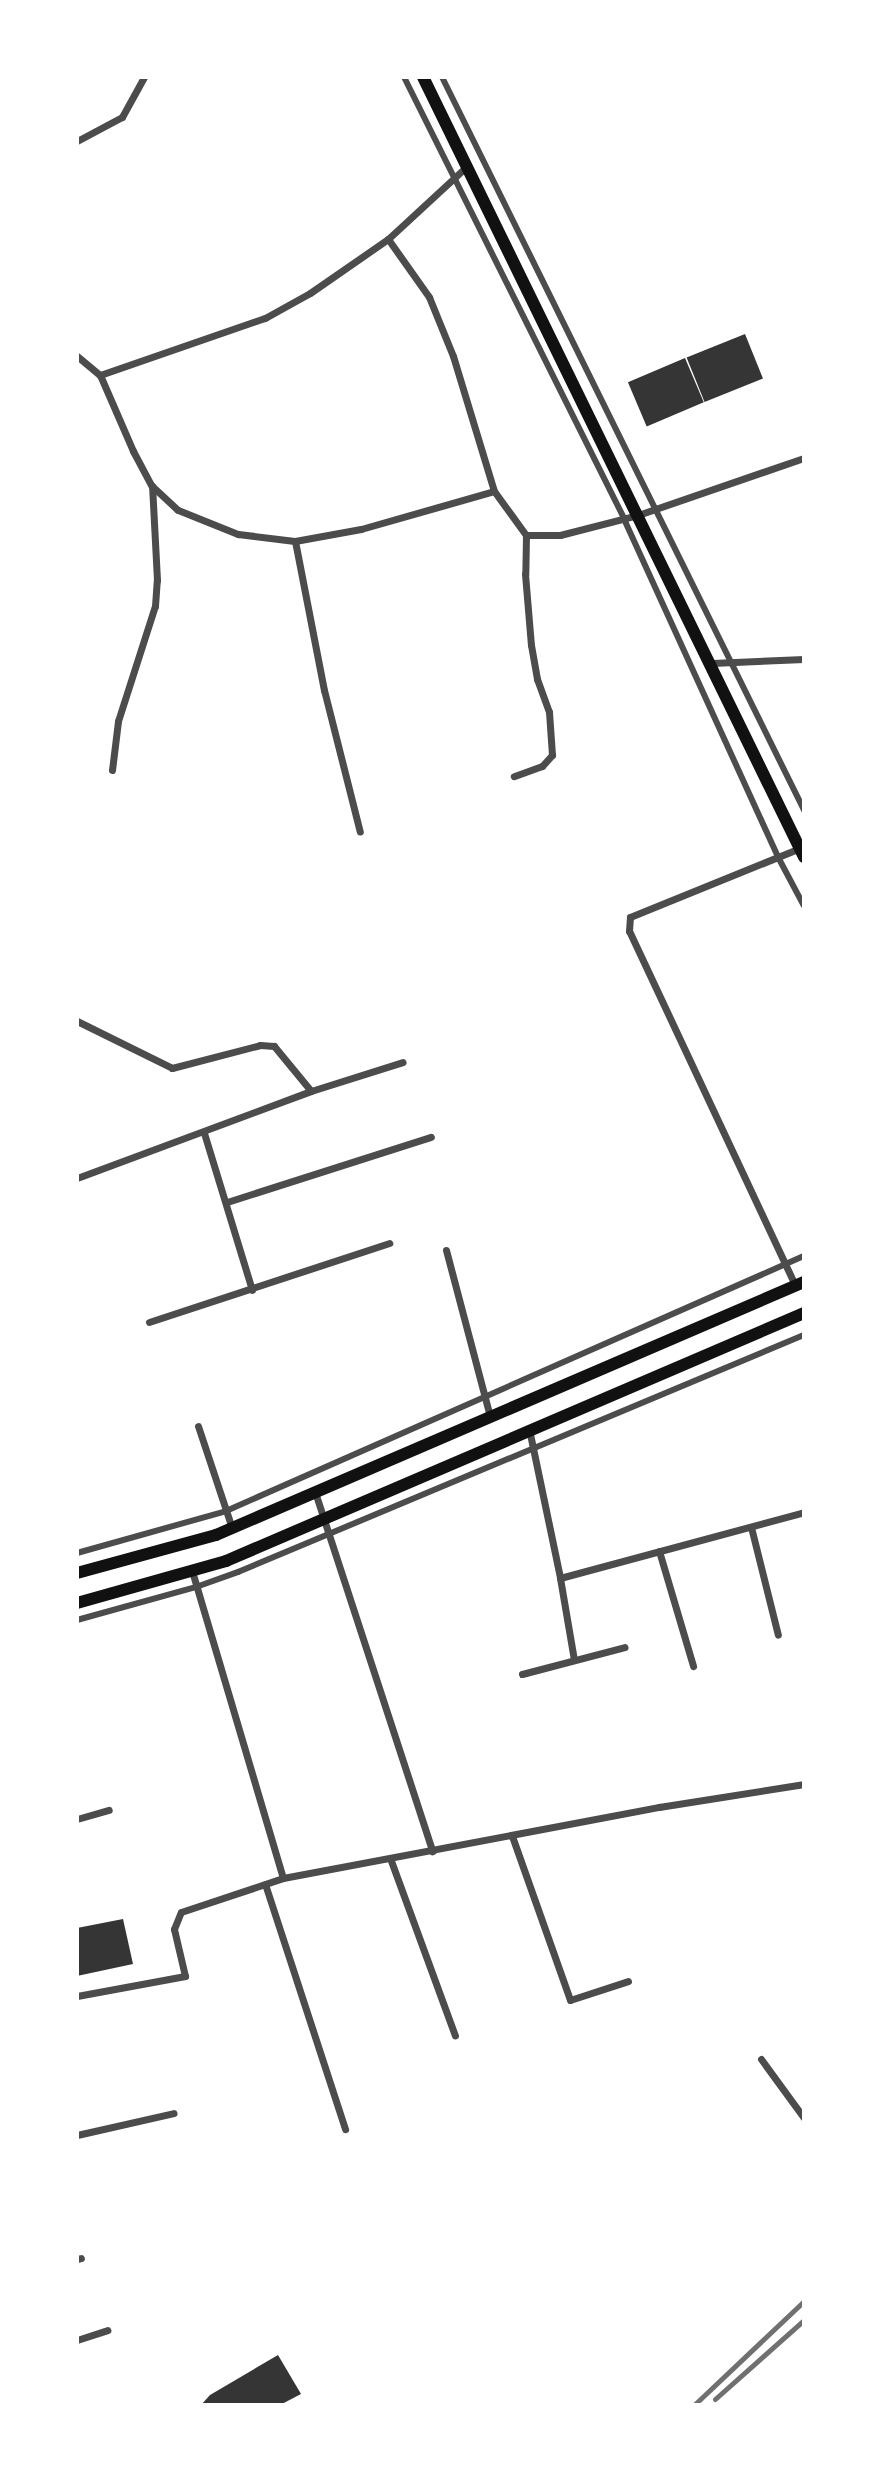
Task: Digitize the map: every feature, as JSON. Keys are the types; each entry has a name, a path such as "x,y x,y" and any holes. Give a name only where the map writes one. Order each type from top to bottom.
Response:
{"main road":[{"path":"423,77 712,663 802,852"},
{"path":"77,1573 232,1528 800,1283"},
{"path":"77,1603 226,1562 529,1429 804,1313"}],"street":[{"path":"77,141 122,117 144,77"},
{"path":"404,77 456,176 624,519 778,857 804,906"},
{"path":"442,77 804,810"},
{"path":"100,375 265,318 310,293 388,239 468,165"},
{"path":"388,239 429,296 453,356 494,491 526,535 525,574 531,645 537,679 549,712 552,755 542,766 514,776"},
{"path":"77,356 100,375 133,451 152,486 178,510 238,534 295,541 360,529 494,491"},
{"path":"526,535 560,535 624,519 804,458"},
{"path":"112,770 118,721 155,606 157,580 152,486"},
{"path":"295,541 324,690 359,832"},
{"path":"712,663 804,659"},
{"path":"800,1283 786,1265 629,931 630,917 778,857 802,852"},
{"path":"77,1021 172,1068 260,1045 274,1046 311,1091"},
{"path":"77,1178 311,1091 402,1062"},
{"path":"204,1133 252,1290"},
{"path":"227,1202 431,1137"},
{"path":"149,1322 389,1243"},
{"path":"446,1250 490,1416"},
{"path":"77,1553 226,1511 804,1256"},
{"path":"77,1620 196,1587 804,1335"},
{"path":"198,1426 232,1528"},
{"path":"529,1429 574,1660"},
{"path":"314,1491 325,1517 432,1851"},
{"path":"560,1578 804,1512"},
{"path":"751,1527 778,1635"},
{"path":"659,1551 693,1666"},
{"path":"192,1571 283,1878"},
{"path":"522,1674 625,1647"},
{"path":"77,1996 185,1976 174,1929 181,1912 283,1878 659,1807 804,1784"},
{"path":"77,1819 109,1810"},
{"path":"512,1836 570,2000 628,1981"},
{"path":"390,1858 455,2036"},
{"path":"265,1884 345,2129"},
{"path":"761,2059 804,2118"},
{"path":"77,2135 174,2113"},
{"path":"77,2340 107,2330"}],"building":[{"path":"745,334 763,379 705,402 687,358"},
{"path":"685,358 704,402 647,426 628,382"},
{"path":"123,1919 133,1964 77,1976 77,1928"},
{"path":"278,2355 301,2394 280,2405 201,2405 210,2395"}],"railway":[{"path":"694,2405 804,2301"},
{"path":"715,2399 804,2320"}]}
